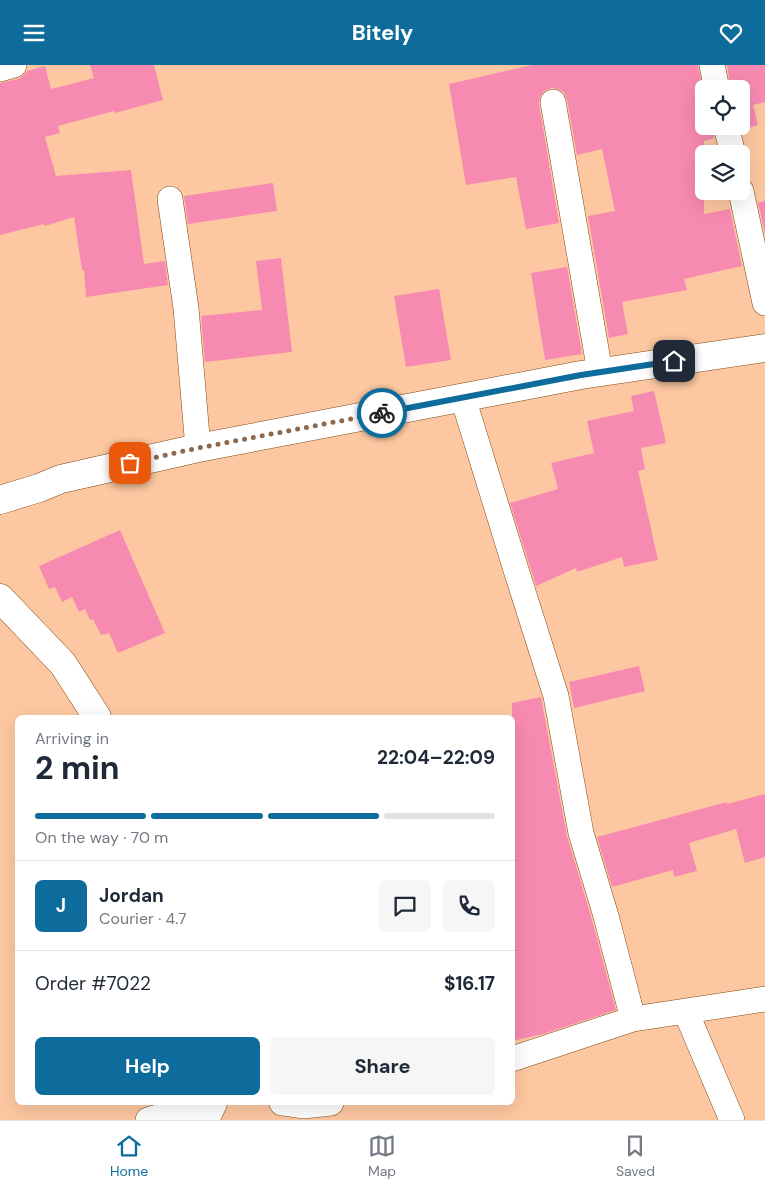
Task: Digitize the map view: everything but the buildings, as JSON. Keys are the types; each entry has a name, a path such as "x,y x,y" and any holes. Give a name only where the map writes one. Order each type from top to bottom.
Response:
{"main road":[{"path":"0,500 61,479 198,448 600,372 765,348"},
{"path":"0,483 47,478 61,479"},
{"path":"0,598 63,664 96,715"},
{"path":"205,1120 211,1105"}],"street":[{"path":"0,69 14,65"},
{"path":"712,65 716,80"},
{"path":"553,102 600,372"},
{"path":"170,199 186,308 198,448"},
{"path":"743,200 765,303"},
{"path":"463,398 556,695 581,833 606,916 633,1019"},
{"path":"515,1058 633,1019 765,999"},
{"path":"686,1012 732,1120"},
{"path":"148,1120 197,1105"}],"way so far":[{"path":"130,463 382,413"}],"route":[{"path":"382,413 581,375 674,361"}]}
